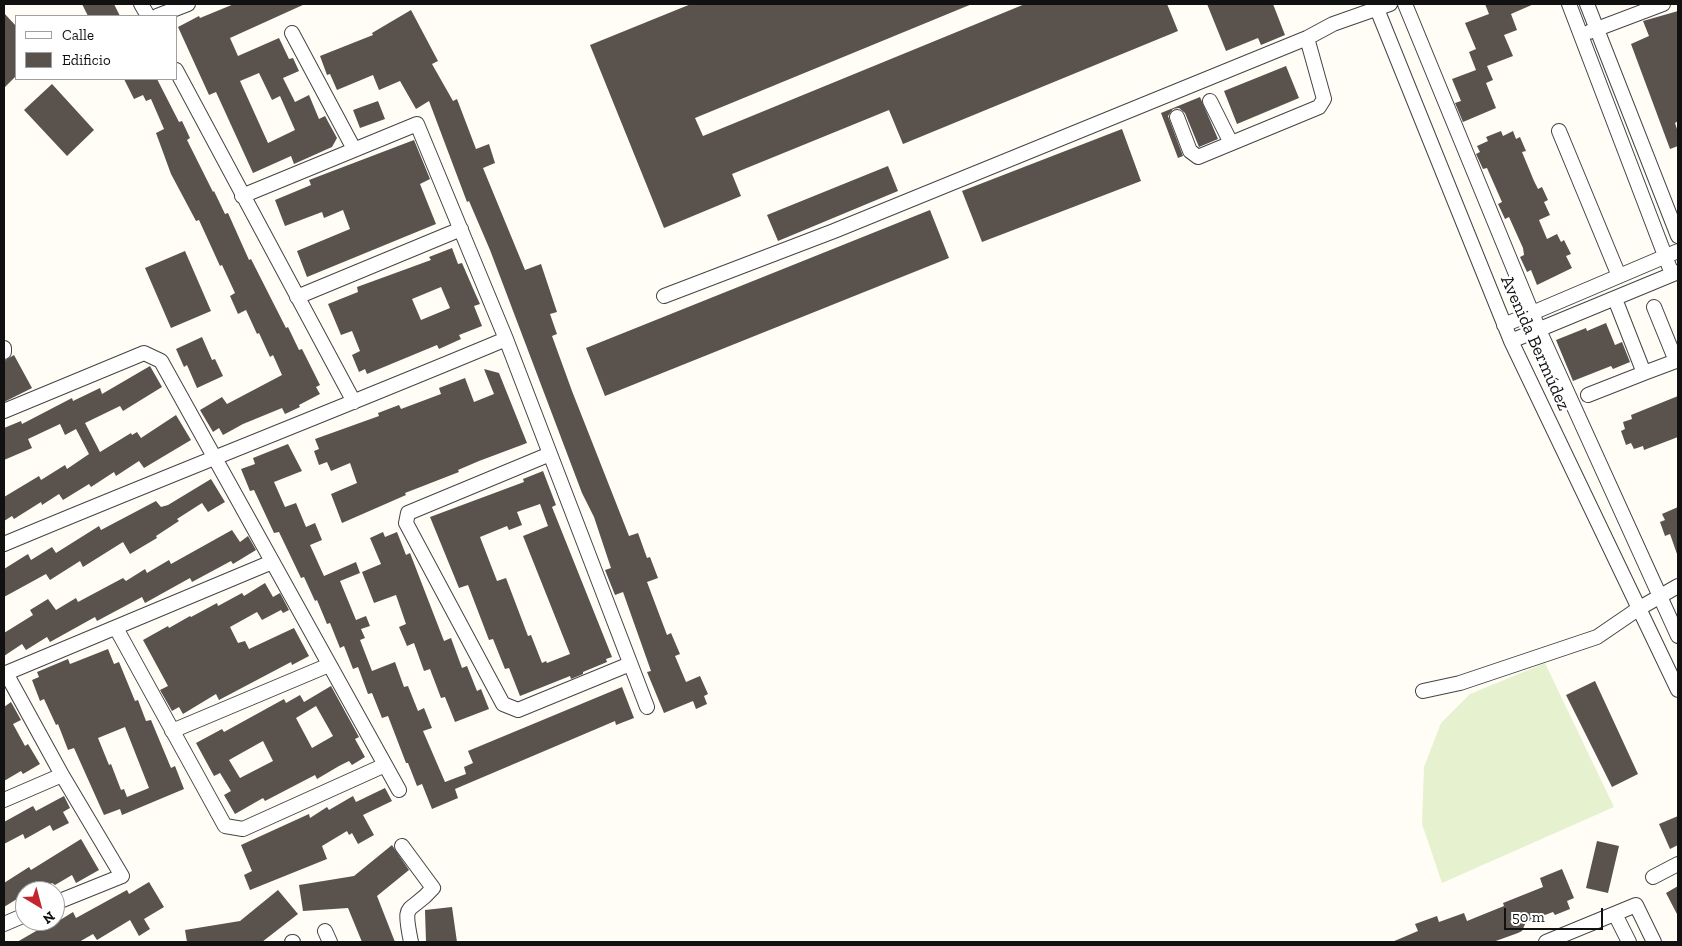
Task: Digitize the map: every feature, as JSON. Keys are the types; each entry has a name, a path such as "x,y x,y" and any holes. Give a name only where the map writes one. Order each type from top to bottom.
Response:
{"street":[{"path":"141,4 147,15"},
{"path":"160,15 188,4"},
{"path":"664,296 834,231 1307,38 1333,24 1376,6 1390,4"},
{"name":"Avenida Bermúdez","path":"1405,4 1539,330 1678,636"},
{"path":"1511,341 1675,273 1672,254 1569,4"},
{"path":"1587,4 1678,236"},
{"path":"1581,34 1663,4"},
{"name":"Avenida Bermúdez","path":"1376,6 1511,341 1678,690"},
{"path":"292,33 354,149"},
{"path":"1177,116 1190,151 1195,157 1318,107 1324,99 1307,38"},
{"path":"178,74 354,402"},
{"path":"1210,101 1231,143"},
{"path":"242,196 416,124 506,340 647,707"},
{"path":"1559,131 1620,276"},
{"path":"297,297 461,229"},
{"path":"1504,325 1672,254"},
{"path":"1615,299 1644,373"},
{"path":"1588,395 1676,361 1654,307"},
{"path":"4,544 213,456 354,402 506,340"},
{"path":"4,411 144,352 161,361 399,790"},
{"path":"550,454 408,513 406,523 503,704 518,710 630,664"},
{"path":"65,899 122,876 62,775 5,673 272,562"},
{"path":"1423,692 1460,683 1597,637 1638,609 1678,586"},
{"path":"116,628 224,826 243,829 385,765"},
{"path":"172,731 329,665"},
{"path":"4,800 62,775"},
{"path":"402,846 433,888 408,909 406,916 411,942"},
{"path":"1653,877 1678,864"},
{"path":"1546,942 1636,905 1654,942"},
{"path":"1615,914 1628,942"}],"green space":[{"path":"1545,663 1614,807 1442,883 1422,824 1424,767 1441,723 1470,694"}],"building":[{"path":"82,4 114,4 120,15 88,15"},
{"path":"234,4 305,4 230,38 238,56 279,38 289,59 293,58 299,71 283,78 295,102 309,95 319,119 325,116 337,138 332,147 294,164 291,156 253,173 216,92 209,95 178,27 199,16 200,18","holes":["259,73 272,100 280,96 295,130 268,143 240,81"]},
{"path":"691,4 972,4 695,118 703,136 1025,4 1167,4 1178,31 903,144 889,110 732,174 741,196 664,228 590,45"},
{"path":"1207,4 1273,4 1285,35 1261,45 1258,38 1226,51"},
{"path":"1485,4 1534,4 1511,14 1517,30 1504,35 1513,56 1487,66 1493,80 1486,83 1496,108 1463,122 1455,103 1461,101 1452,79 1476,70 1469,52 1476,49 1465,23 1489,14"},
{"path":"411,10 438,61 432,64 453,101 457,99 476,149 489,144 495,163 483,168 525,270 541,264 557,312 550,314 557,334 552,336 572,391 629,536 638,533 647,558 650,557 658,578 647,582 667,635 671,633 680,654 675,656 686,682 700,676 708,694 704,696 707,704 696,709 693,701 664,713 647,672 651,671 623,592 615,595 605,570 611,568 594,517 582,493 490,250 469,201 467,202 429,101 416,109 400,81 379,90 373,75 337,90 330,74 327,75 320,56 373,35 372,33"},
{"path":"1678,11 1678,121 1675,123 1678,132 1678,146 1670,149 1631,44 1649,36 1643,21"},
{"path":"4,13 15,25 15,77 4,88"},
{"path":"1286,66 1299,98 1237,124 1224,91"},
{"path":"124,80 158,80 179,122 182,121 190,138 187,140 213,192 225,214 228,213 249,260 251,259 286,328 288,327 299,350 302,349 320,385 316,387 320,394 299,405 300,407 285,414 282,408 243,424 223,435 219,428 213,432 200,410 222,397 227,404 282,375 273,355 270,357 259,333 257,334 246,310 238,314 230,296 235,293 222,265 220,266 199,220 196,221 171,174 156,133 164,129 151,99 146,101 143,95 134,99"},
{"path":"52,84 94,130 67,156 24,110"},
{"path":"1200,97 1218,139 1199,147 1185,113 1179,108 1173,109 1168,116 1183,156 1178,158 1161,113"},
{"path":"378,101 385,119 360,128 353,110"},
{"path":"1122,129 1141,181 982,242 962,191"},
{"path":"1501,131 1503,136 1513,131 1516,139 1520,137 1526,151 1522,152 1534,181 1538,189 1542,187 1548,200 1544,202 1550,215 1539,220 1547,239 1557,234 1561,242 1564,240 1571,254 1566,256 1572,268 1537,285 1531,270 1527,272 1520,257 1524,255 1523,248 1509,217 1505,219 1498,204 1502,202 1487,168 1483,169 1476,154 1480,152 1477,146 1488,141 1486,137"},
{"path":"414,140 430,179 420,184 436,224 307,277 297,251 350,229 343,210 324,218 322,212 285,226 275,200 311,185 309,180"},
{"path":"888,166 898,191 778,241 767,215"},
{"path":"930,210 949,258 605,396 586,348"},
{"path":"452,248 458,264 462,263 480,304 474,306 482,326 459,335 461,339 439,349 437,345 367,374 365,369 359,372 352,355 360,351 352,331 341,335 328,304 358,292 357,287 431,260 429,257","holes":["441,287 450,308 421,320 412,299"]},
{"path":"185,251 211,311 171,328 145,268"},
{"path":"1606,323 1615,345 1622,342 1630,362 1613,369 1611,366 1573,381 1556,340 1586,328 1587,331"},
{"path":"202,337 212,360 215,359 223,376 197,388 187,365 184,367 176,349"},
{"path":"14,355 32,388 4,402 4,361"},
{"path":"150,366 162,387 123,411 120,406 85,423 100,452 131,433 132,435 137,432 141,438 176,415 191,440 144,468 139,461 116,476 114,472 91,487 89,484 63,500 59,494 42,505 41,502 14,519 12,516 4,521 4,497 39,476 41,480 65,465 67,469 89,454 76,429 65,435 60,424 28,439 32,448 4,460 4,428 21,421 22,424 72,398 73,401 100,388 102,394"},
{"path":"484,369 499,373 527,443 458,470 459,472 405,493 406,495 342,523 331,494 357,483 350,463 331,471 327,462 319,465 314,451 319,449 315,439 379,416 378,413 399,405 401,409 441,394 439,388 465,378 474,402 494,394"},
{"path":"1678,396 1678,437 1644,450 1643,446 1634,449 1631,443 1626,445 1621,431 1625,429 1623,422 1632,419 1631,415"},
{"path":"288,444 302,471 274,482 285,507 296,503 306,527 315,523 322,540 310,545 324,576 356,562 360,573 340,581 356,620 366,616 370,626 361,629 365,638 360,640 372,671 395,662 404,687 408,686 418,711 424,708 432,728 423,731 445,782 466,774 464,767 473,763 468,751 622,687 634,718 616,725 615,721 455,789 458,798 432,809 422,784 417,786 408,763 406,763 388,716 382,718 372,693 368,694 358,667 353,669 344,646 340,648 330,623 327,624 317,600 315,601 304,577 301,578 279,532 274,533 254,490 250,491 241,469 255,464 253,458"},
{"path":"543,471 556,505 552,507 612,657 606,659 607,662 583,672 583,674 571,679 570,676 520,696 509,668 505,669 493,639 489,640 468,585 459,588 430,517 524,482 523,479","holes":["540,504 548,526 523,536 570,654 547,663 546,661 542,663 531,635 528,636 506,578 497,581 480,537 507,526 509,530 522,525 517,512"]},
{"path":"211,479 225,502 208,512 202,503 177,519 179,521 156,536 157,538 130,554 123,542 83,567 80,561 50,580 46,574 4,597 4,569 28,554 31,560 52,547 56,553 99,526 101,530 156,501 161,507 168,505"},
{"path":"1678,507 1677,554 1670,534 1665,536 1660,522 1665,520 1662,514"},
{"path":"232,530 240,542 248,536 256,550 233,564 231,561 192,582 190,578 145,603 142,597 97,621 95,617 50,642 47,637 26,650 22,644 4,656 4,633 33,615 30,610 48,599 56,610 76,598 78,602 123,578 126,581 145,569 147,573 169,560 171,564"},
{"path":"383,532 385,537 397,532 406,555 410,553 444,641 451,638 462,668 467,666 477,691 481,689 489,709 455,722 445,697 441,698 430,669 424,671 414,643 407,646 399,627 406,624 396,595 374,603 362,572 381,564 370,538"},
{"path":"265,583 273,597 280,593 289,610 283,613 281,610 262,620 257,612 230,627 238,643 245,641 249,649 294,628 309,656 292,665 291,662 219,700 216,694 183,714 179,707 172,711 160,690 168,686 143,640 217,603 218,606 242,593 244,596"},
{"path":"108,649 114,664 119,662 135,701 138,700 146,721 151,720 171,768 175,766 184,789 122,815 120,809 104,815 74,748 68,750 58,724 56,725 44,699 40,701 32,680 39,677 37,672 68,659 70,664","holes":["125,727 149,788 127,797 124,789 121,790 98,738"]},
{"path":"1595,681 1638,774 1612,787 1566,695"},
{"path":"331,686 359,737 355,739 365,757 352,765 349,761 317,779 315,775 265,801 263,798 235,814 224,795 231,791 220,773 214,776 196,743 222,729 224,732 284,699 286,703 300,695 304,702","holes":["316,706 333,736 312,748 296,718","263,741 273,761 240,778 229,760"]},
{"path":"11,702 21,720 13,724 25,746 28,744 40,764 23,774 21,771 4,781 4,707"},
{"path":"385,788 392,801 363,815 374,835 358,844 352,833 349,835 347,831 322,846 327,859 250,890 244,875 252,871 241,845 309,814 310,818 327,807 329,810 353,796 356,802"},
{"path":"64,796 70,808 63,812 69,823 53,831 50,825 25,839 23,834 4,844 4,822 33,806 36,811"},
{"path":"1678,816 1678,845 1670,849 1659,824"},
{"path":"81,839 99,870 76,883 72,875 62,881 15,881 15,900 4,907 4,883 29,867 31,870"},
{"path":"1597,841 1619,846 1608,893 1586,888"},
{"path":"392,845 409,870 377,896 395,942 362,942 348,908 303,911 299,885 354,876"},
{"path":"1562,869 1574,898 1567,901 1570,909 1555,915 1553,912 1526,922 1522,931 1518,933 1493,942 1392,942 1418,931 1415,924 1437,916 1439,922 1464,913 1467,921 1504,906 1503,903 1543,887 1540,878"},
{"path":"149,882 164,907 144,919 150,929 139,936 130,920 97,940 93,934 79,942 17,942 36,931 65,931 65,917 73,912 76,918 127,890 129,894"},
{"path":"1678,886 1678,916 1666,893"},
{"path":"278,890 298,914 262,942 187,942 185,930 240,921"},
{"path":"452,907 457,942 426,942 425,910"}]}
